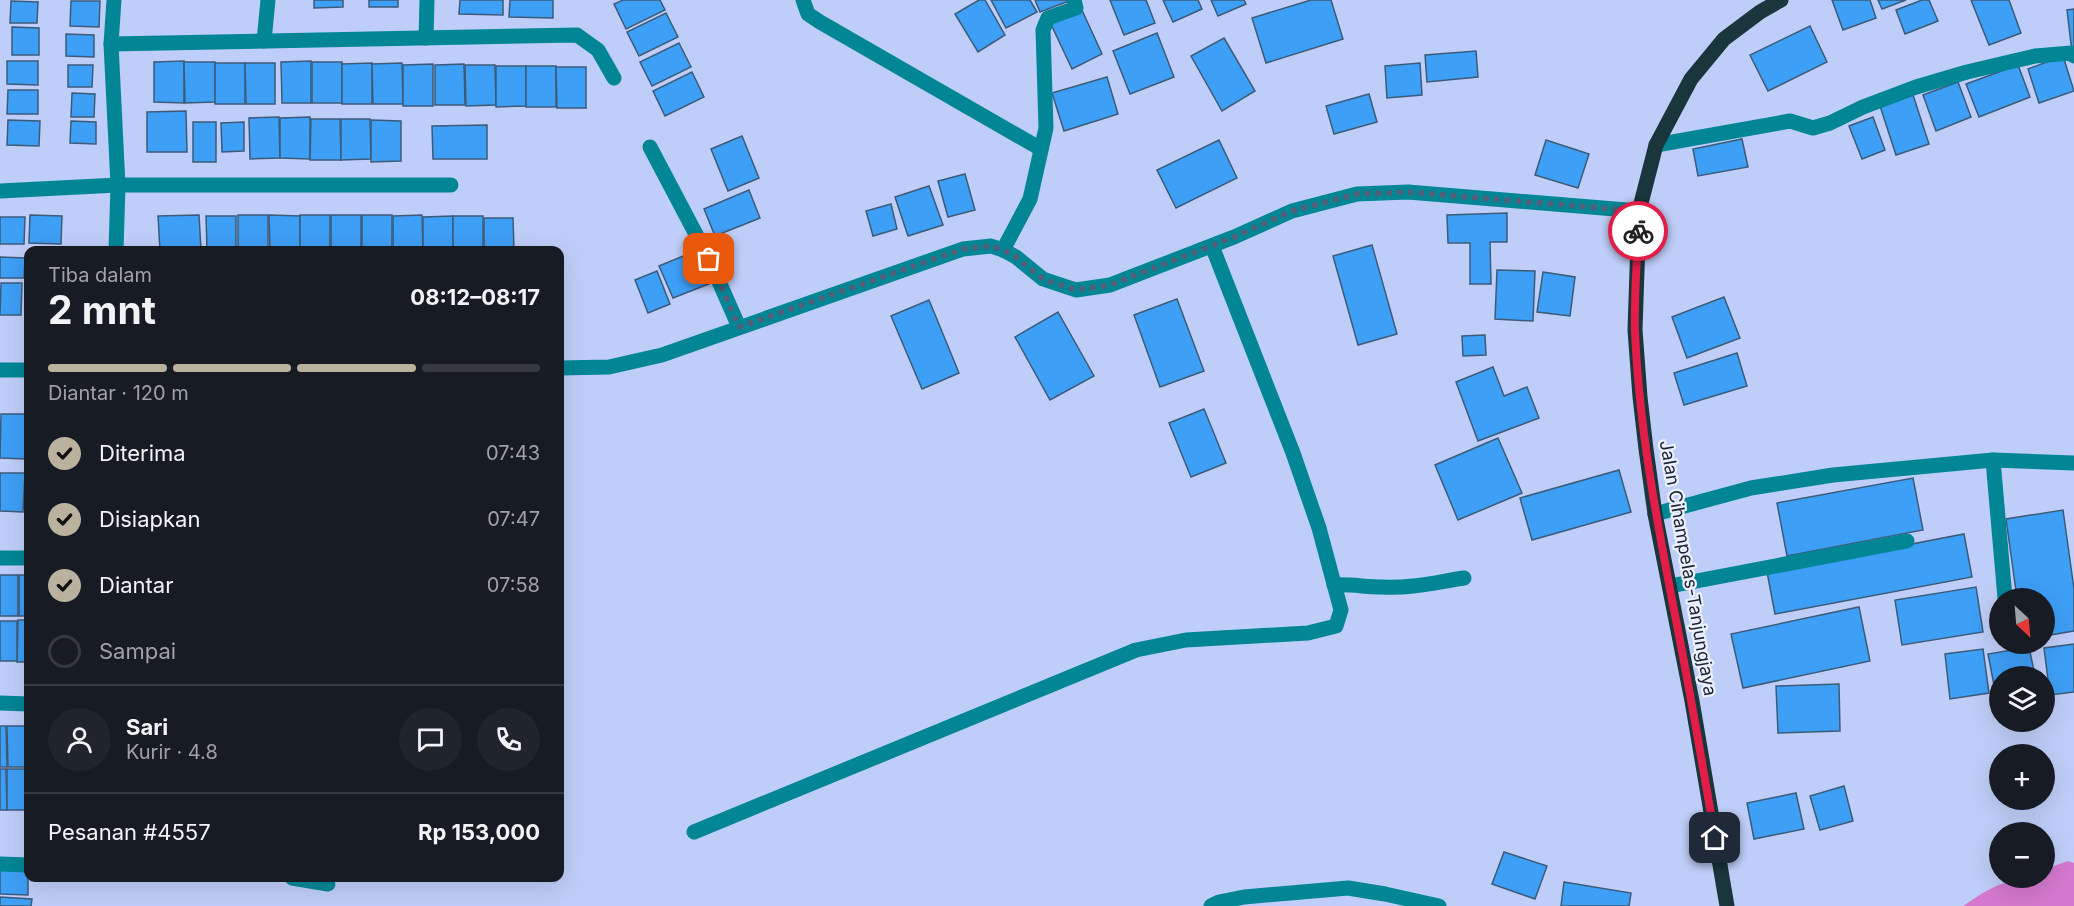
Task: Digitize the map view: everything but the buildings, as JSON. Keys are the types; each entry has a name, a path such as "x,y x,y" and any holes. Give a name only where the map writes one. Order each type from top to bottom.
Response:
{"main road":[{"name":"Jalan Cihampelas-Tanjungjaya","path":"1727,906 1692,701 1655,514 1640,397 1635,330 1639,211 1656,145 1691,79 1724,39 1760,12 1781,0"}],"street":[{"path":"114,0 111,44 118,185 116,246"},
{"path":"264,41 268,0"},
{"path":"426,38 427,0"},
{"path":"804,0 808,14 820,22 1041,149"},
{"path":"1003,250 1030,199 1046,128 1043,30 1048,18 1076,8 1074,0"},
{"path":"111,44 577,35 598,50 614,78"},
{"path":"1656,145 1790,121 1813,128 1916,87 1967,72 2035,56 2072,53 2074,56"},
{"path":"650,147 709,259 739,327"},
{"path":"0,191 118,185 451,185"},
{"path":"564,368 609,367 662,355 963,249 991,246 1003,250 1016,257 1043,279 1076,290 1110,285 1212,246 1292,211 1357,194 1408,192 1639,211"},
{"path":"694,832 1136,650 1186,640 1308,633 1336,626 1341,610 1319,528 1293,453 1212,246"},
{"path":"0,370 24,370"},
{"path":"1994,460 2004,588"},
{"path":"1655,514 1751,488 1833,475 1994,460 2074,463"},
{"path":"1670,586 1907,541"},
{"path":"0,558 24,558"},
{"path":"1334,585 1352,584 1384,588 1464,578"},
{"path":"0,703 24,704"},
{"path":"0,864 24,865"},
{"path":"316,882 328,884"},
{"path":"1211,906 1244,897 1348,888 1439,906"}],"shaded area":[{"path":"2068,861 2074,863 2074,906 1963,906 1993,888 2055,888 2055,866"}],"way so far":[{"path":"709,259 739,327 963,249 991,246 1003,250 1016,257 1043,279 1076,290 1110,285 1234,237 1292,211 1357,194 1408,192 1639,211 1638,231"}],"route":[{"path":"1638,231 1635,330 1646,449 1655,514 1692,701 1715,838"}]}
